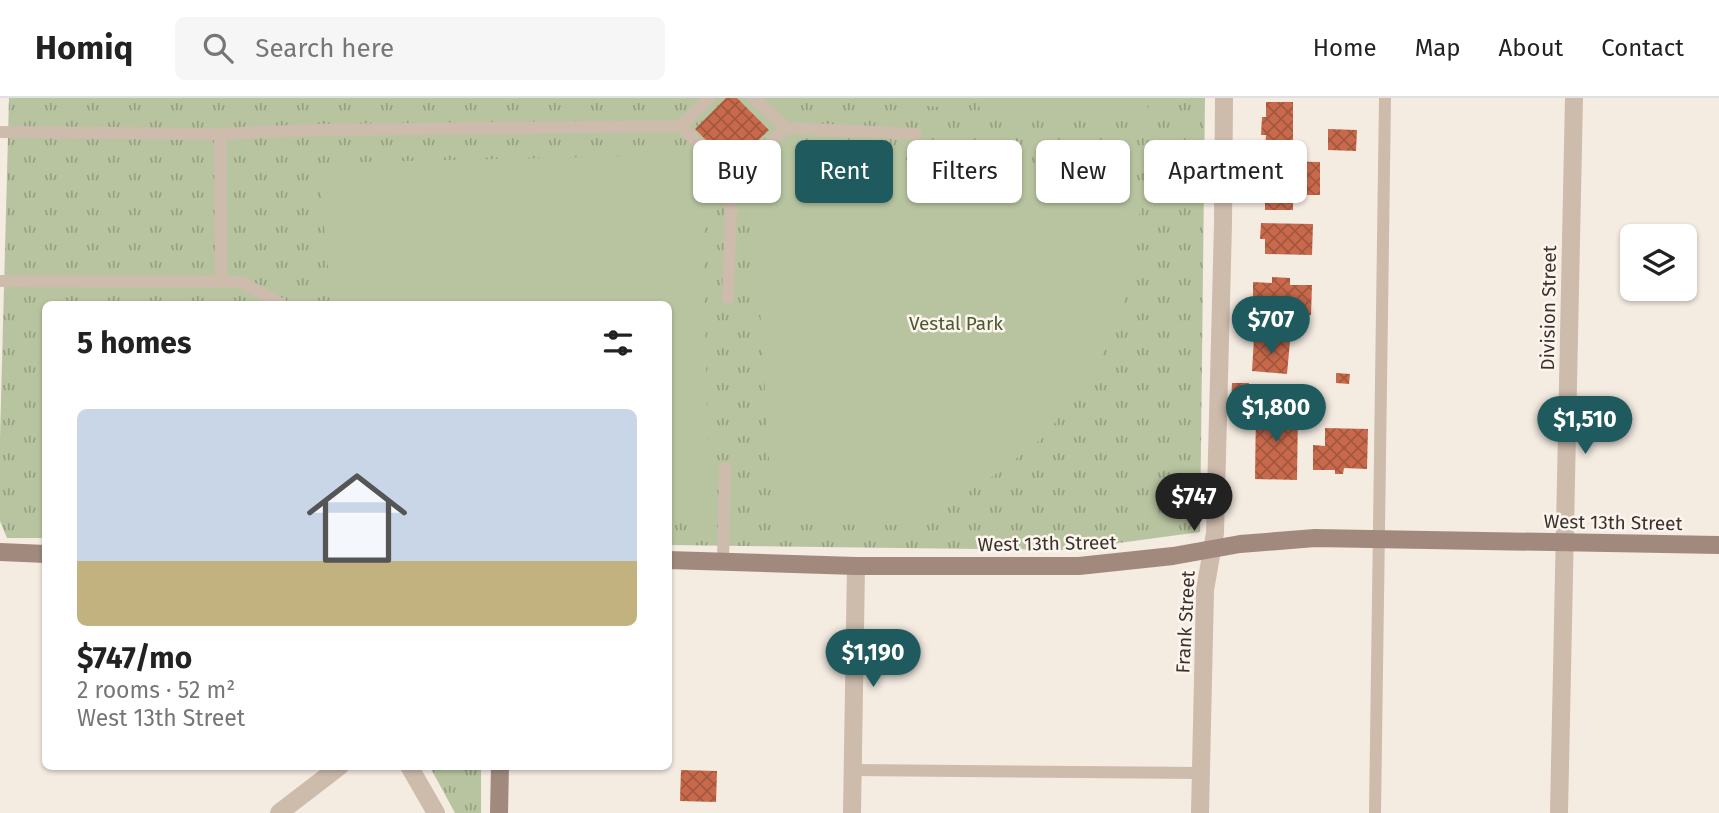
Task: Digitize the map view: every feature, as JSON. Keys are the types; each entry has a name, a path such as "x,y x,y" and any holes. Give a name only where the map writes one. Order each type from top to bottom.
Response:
{"street":[{"name":"Frank Street","path":"1200,813 1205,590 1215,533 1223,251 1224,98"},
{"name":"Division Street","path":"1559,813 1574,98"},
{"name":"West 13th Street","path":"672,560 856,566 1079,566 1113,564 1240,544 1315,538 1719,545"},
{"path":"0,552 42,554"},
{"path":"852,813 856,566"},
{"path":"279,813 336,770"},
{"path":"411,770 436,813"},
{"path":"499,813 500,770"}],"lane":[{"path":"0,132 220,134 316,130 681,126 709,98"},
{"path":"754,98 786,128 916,134"},
{"path":"1375,813 1385,98"},
{"path":"681,126 695,140"},
{"path":"773,140 786,128"},
{"path":"220,134 221,281"},
{"path":"728,298 731,203"},
{"path":"0,281 242,282 276,301"},
{"path":"723,561 725,468"},
{"path":"853,769 1201,773"}],"green space":[{"name":"Vestal Park","path":"9,98 1205,98 1205,140 1144,140 1144,203 1204,203 1200,532 1067,550 672,545 672,301 42,301 42,538 7,538 0,521"},
{"path":"792,98 961,98 960,108"},
{"path":"972,98 1148,98 1147,123 982,110"},
{"path":"686,155 693,162 693,203 705,203 709,524 672,523 672,301 337,301 329,277 318,163"},
{"path":"781,155 795,156 795,203 893,203 893,164 907,165 907,203 1022,203 1022,173 1036,174 1036,203 1130,203 1130,181 1143,182 1131,281 1111,340 1077,394 1044,437 993,476 943,508 892,525 773,524 756,203 781,203"},
{"path":"432,770 481,770 481,813 455,813"}],"building":[{"path":"726,98 737,98 769,130 759,140 706,140 695,129"},
{"path":"1266,102 1293,102 1293,140 1266,140 1266,135 1261,135 1262,117 1266,117"},
{"path":"1328,129 1357,130 1356,151 1328,150"},
{"path":"1307,162 1320,162 1320,195 1307,195"},
{"path":"1265,203 1293,203 1293,210 1265,210"},
{"path":"1261,223 1313,224 1312,255 1265,254 1265,239 1260,239"},
{"path":"1272,277 1290,278 1290,285 1312,285 1311,315 1253,314 1253,282 1272,283"},
{"path":"1254,338 1290,341 1287,374 1252,371"},
{"path":"1336,373 1350,374 1349,384 1336,383"},
{"path":"1232,383 1249,383 1248,407 1231,407"},
{"path":"1256,408 1298,409 1297,480 1255,479"},
{"path":"1325,428 1368,429 1367,469 1344,468 1343,474 1335,474 1335,470 1313,470 1313,445 1325,446"},
{"path":"681,770 717,771 716,802 680,801"}]}
